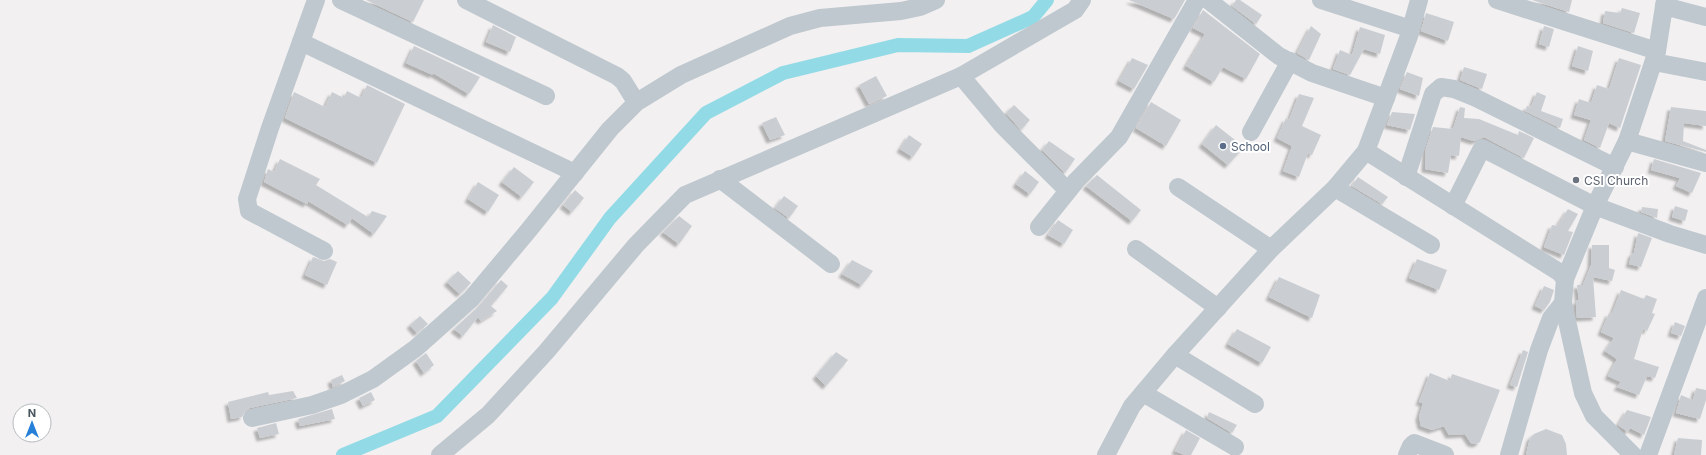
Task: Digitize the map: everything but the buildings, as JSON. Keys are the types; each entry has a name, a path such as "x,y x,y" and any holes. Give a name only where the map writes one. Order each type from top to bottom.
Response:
{"street":[{"path":"316,0 246,199 250,211 324,251"},
{"path":"342,0 546,96"},
{"path":"466,0 616,76 623,81 636,102"},
{"path":"252,418 312,404 341,395 373,379 416,348 471,299 610,129 636,102 681,75 790,26 820,18 902,11 920,7 936,0"},
{"path":"440,455 488,415 546,352 636,245 685,195 961,76 1075,10 1082,0"},
{"path":"1039,227 1068,191 1119,137 1197,0"},
{"path":"1208,0 1279,56 1312,73 1386,98"},
{"path":"1321,0 1411,29"},
{"path":"1106,455 1132,406 1175,355 1271,249 1335,188 1366,151 1411,29 1419,0"},
{"path":"1497,0 1706,72"},
{"path":"1633,455 1594,416 1583,393 1563,303 1565,279 1595,206 1627,141 1656,56 1665,3 1706,17"},
{"path":"302,42 575,173"},
{"path":"1251,132 1290,61"},
{"path":"961,76 1003,126 1068,191"},
{"path":"1406,176 1433,94 1441,87 1454,89 1476,98 1614,167"},
{"path":"1627,141 1706,163"},
{"path":"1453,206 1482,148 1595,206 1670,234 1706,245"},
{"path":"1366,151 1559,272 1565,279"},
{"path":"720,179 831,264"},
{"path":"1178,187 1271,249"},
{"path":"1335,188 1431,245"},
{"path":"1136,249 1218,308"},
{"path":"1648,455 1706,298"},
{"path":"1509,455 1539,350 1551,318 1563,303"},
{"path":"1175,355 1255,404"},
{"path":"1143,393 1235,447"},
{"path":"1407,455 1414,443 1445,455"}],"waterway":[{"path":"343,455 437,416 552,298 610,218 706,113 783,73 898,45 968,46 1033,17 1047,0"}],"place":[{"name":"School","path":"1223,146"},
{"name":"CSI Church","path":"1576,180"}]}
